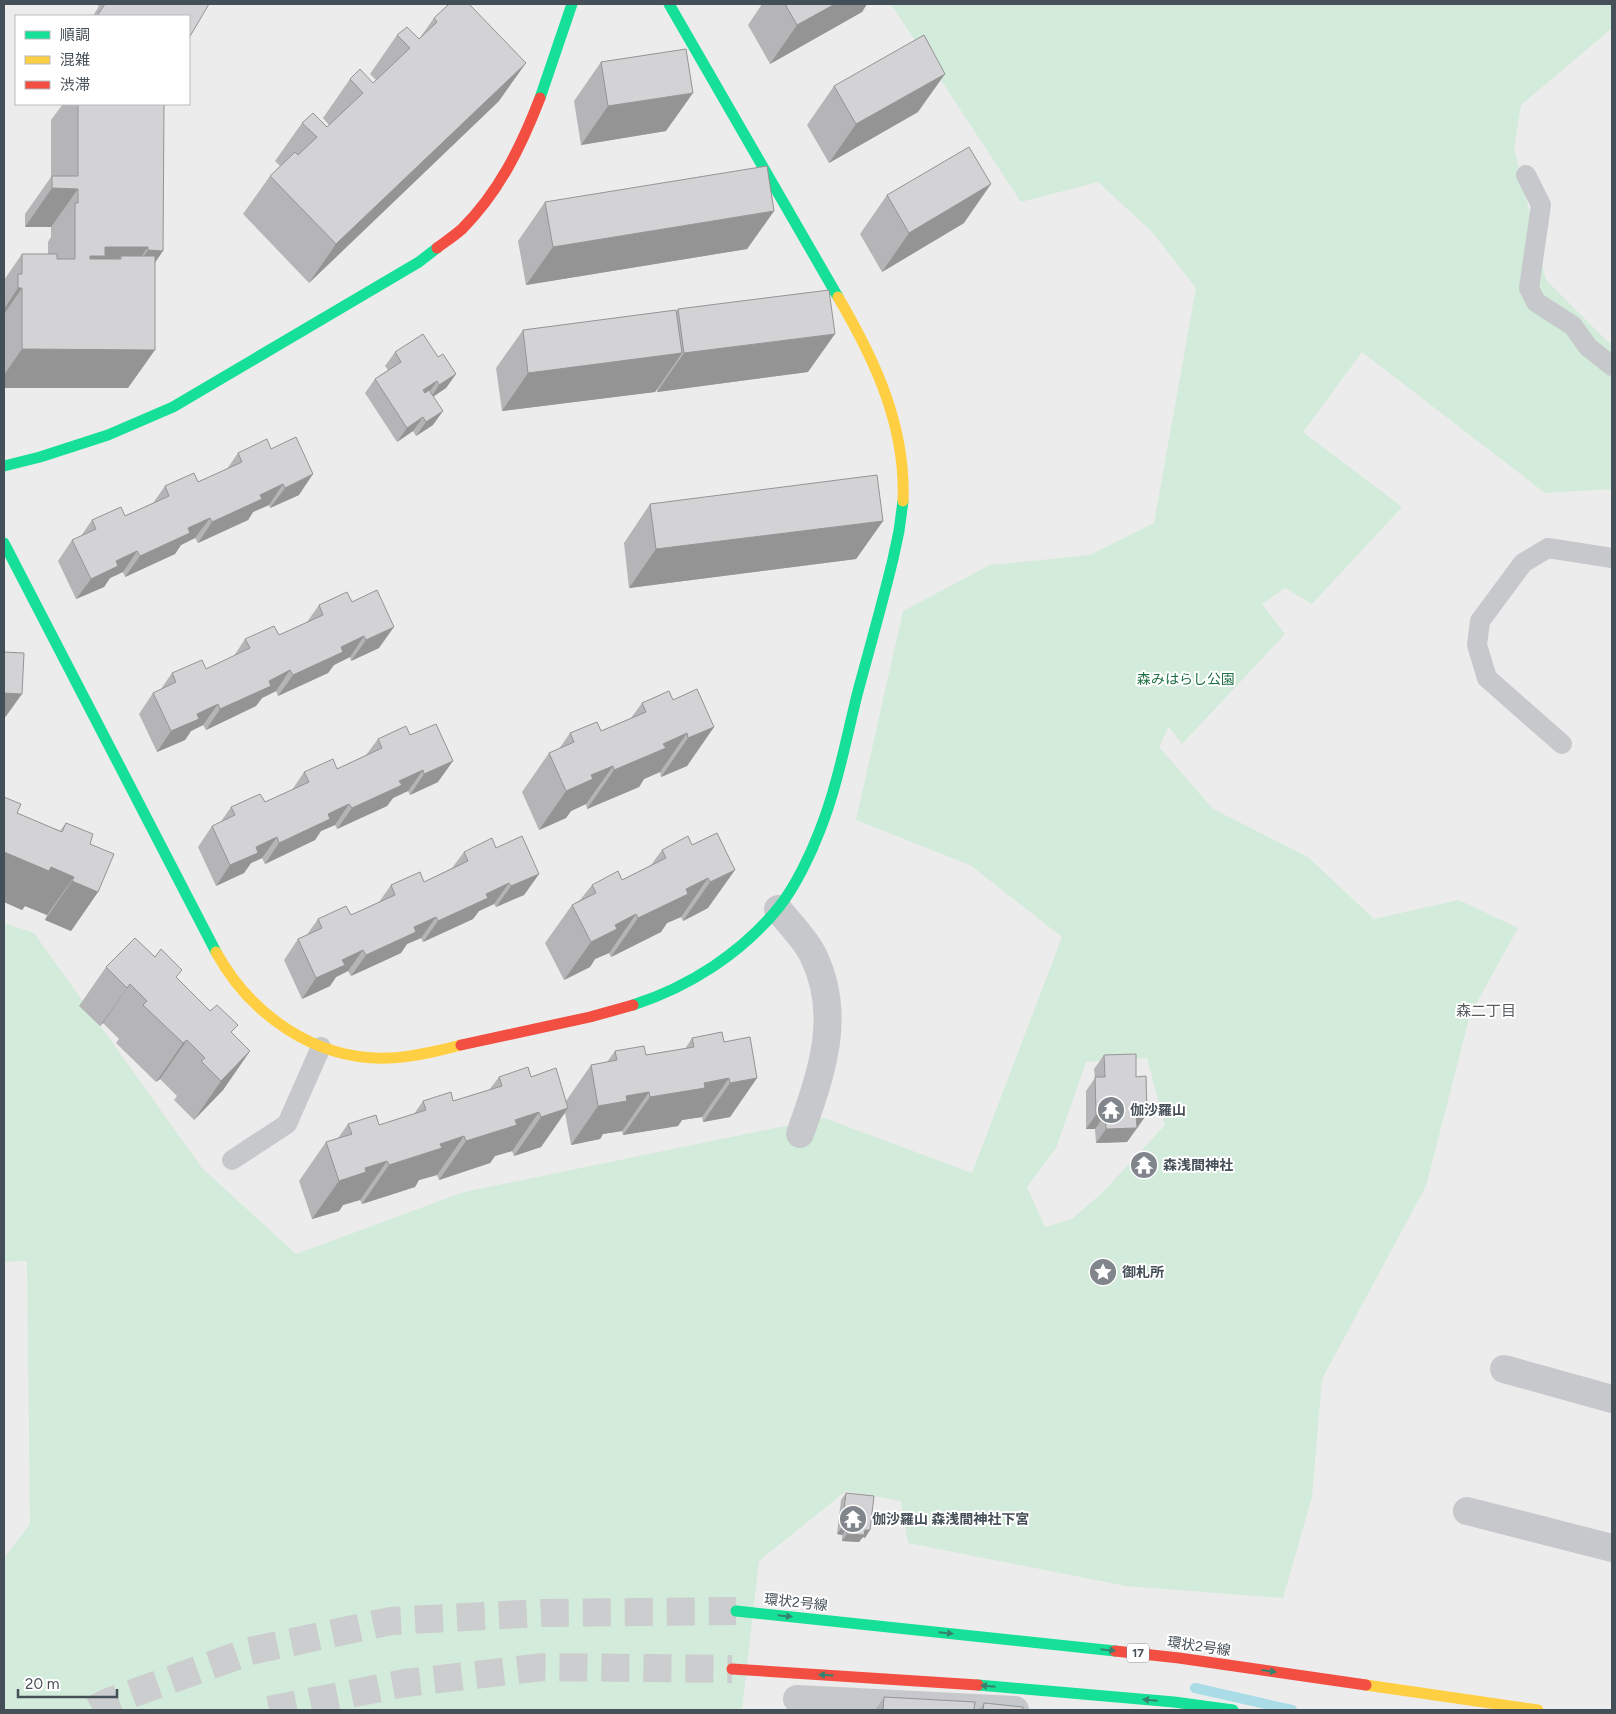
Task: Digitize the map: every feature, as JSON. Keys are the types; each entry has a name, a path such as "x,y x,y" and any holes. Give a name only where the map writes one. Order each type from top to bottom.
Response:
{"street":[{"path":"4,466 40,457 108,435 173,407 419,262 461,230 496,188 524,139 572,4"},
{"path":"4,543 230,976 261,1010 286,1030 320,1047 354,1055 388,1058 418,1054 640,1004 682,986 726,956 778,909 806,862 824,822 900,534 904,498 904,475 894,414 885,389 849,315 668,4"},
{"path":"778,909 812,952 824,980 829,1013 828,1037 815,1090 800,1134"},
{"path":"1504,1369 1612,1399"},
{"path":"1467,1511 1612,1548"},
{"name":"環状2号線","path":"736,1611 1179,1658 1538,1710"},
{"path":"732,1669 957,1683 1174,1702 1233,1710"},
{"path":"798,1699 1015,1710"}],"lane":[{"path":"1526,176 1541,205 1529,288 1536,302 1572,326 1588,347 1612,366"},
{"path":"1562,744 1487,678 1477,645 1480,621 1523,564 1548,548 1612,558"},
{"path":"232,1160 288,1124 320,1047"}],"green space":[{"name":"森みはらし公園","path":"891,4 1612,4 1612,28 1521,105 1514,148 1546,280 1608,342 1612,343 1612,489 1545,493 1362,352 1303,432 1402,507 1312,604 1285,588 1262,604 1285,634 1182,744 1169,727 1159,747 1213,809 1308,857 1374,919 1459,900 1518,928 1470,1015 1426,1186 1322,1379 1312,1497 1283,1598 1126,1586 908,1543 901,1501 846,1491 759,1561 742,1710 4,1710 4,1558 30,1524 27,1261 4,1262 4,923 34,933 202,1168 296,1254 464,1192 824,1118 972,1173 1062,937 970,865 856,820 903,611 990,565 1090,555 1154,523 1196,288 1152,232 1098,182 1021,202","holes":["1147,1058 1165,1125 1102,1193 1072,1219 1045,1227 1027,1187 1056,1148 1086,1062"]}],"building":[{"path":"105,4 209,4 190,36 190,15 98,15"},
{"path":"449,4 469,4 526,63 336,244 270,176 295,152 298,155 317,137 302,123 313,113 327,127 363,93 350,79 360,69 373,83 410,48 397,35 407,27 419,39 437,22 434,18"},
{"path":"785,4 835,4 797,25"},
{"path":"924,35 945,74 856,124 834,86"},
{"path":"686,49 693,93 608,106 601,62"},
{"path":"78,105 164,105 163,251 148,250 148,247 105,247 105,256 90,256 90,259 121,259 121,256 155,256 155,350 22,349 22,288 18,288 18,274 22,274 22,254 57,254 57,259 75,259 75,203 78,203 78,189 52,188 52,176 78,176"},
{"path":"969,147 991,184 909,233 887,195"},
{"path":"767,166 774,211 553,247 545,202"},
{"path":"829,290 835,334 684,353 678,309"},
{"path":"676,310 682,353 528,373 523,330"},
{"path":"423,334 438,357 443,354 456,374 439,385 437,381 423,390 425,393 429,390 443,411 426,422 423,417 407,428 375,379 401,362 395,352"},
{"path":"296,437 313,474 285,488 283,484 260,495 262,499 212,522 210,518 188,528 190,533 140,556 137,551 116,561 118,566 91,579 72,540 96,529 92,520 121,507 125,516 169,496 165,486 194,473 198,482 242,462 238,453 267,439 271,449"},
{"path":"877,475 883,521 656,549 650,504"},
{"path":"377,590 394,627 366,640 364,636 341,647 343,652 293,675 290,670 269,681 271,686 220,709 218,704 197,714 199,719 171,731 153,693 176,682 172,673 202,660 206,669 250,648 245,639 274,626 279,635 323,615 319,605 347,592 352,602"},
{"path":"4,652 24,653 22,694 4,693"},
{"path":"697,689 714,727 688,738 687,733 663,744 666,748 614,770 613,766 591,775 593,779 566,791 549,753 574,742 570,733 597,722 601,731 646,712 642,703 669,691 673,700"},
{"path":"436,724 453,761 424,774 423,770 399,781 402,785 352,808 349,804 328,814 330,819 279,843 277,837 256,847 258,853 230,865 212,826 235,815 231,807 260,794 265,802 309,782 304,772 333,759 337,769 382,748 378,739 406,726 410,735"},
{"path":"4,797 21,804 17,813 62,832 66,823 93,834 90,844 114,854 98,892 72,881 74,877 51,867 49,871 4,852"},
{"path":"717,833 735,870 710,882 708,878 686,889 688,894 638,918 636,914 615,925 617,929 591,942 572,905 596,893 592,885 618,871 622,880 666,858 662,850 688,836 692,845"},
{"path":"522,836 539,874 511,886 509,883 486,894 488,898 438,921 436,917 414,927 416,932 366,955 363,950 342,960 345,965 316,978 298,939 322,928 318,919 346,906 351,915 395,895 391,885 420,872 424,882 468,861 464,852 492,838 496,848"},
{"path":"135,938 155,957 161,949 182,970 176,977 210,1011 217,1005 238,1025 231,1032 250,1051 221,1081 201,1061 205,1058 187,1040 183,1043 143,1005 147,1001 130,984 127,988 106,967"},
{"path":"722,1032 724,1042 750,1037 757,1078 730,1083 729,1078 704,1083 705,1088 650,1097 649,1092 626,1096 627,1101 598,1106 591,1065 617,1060 615,1051 644,1046 646,1055 694,1047 692,1038"},
{"name":"伽沙羅山","path":"1136,1054 1136,1077 1146,1076 1147,1114 1136,1114 1137,1128 1106,1129 1105,1115 1096,1115 1095,1077 1105,1077 1104,1055"},
{"path":"528,1067 531,1077 556,1068 568,1108 541,1117 539,1112 515,1120 517,1125 466,1141 464,1136 440,1144 442,1148 389,1165 387,1161 365,1168 366,1172 339,1181 326,1142 352,1134 348,1124 376,1115 379,1125 426,1110 423,1101 451,1092 453,1101 502,1086 499,1077"},
{"name":"伽沙羅山 森浅間神社下宮","path":"846,1493 874,1496 870,1530 865,1530 864,1535 847,1534 847,1528 842,1527"},
{"path":"884,1697 975,1702 974,1710 883,1710"},
{"path":"984,1703 1023,1707 1023,1710 983,1710"}],"waterway":[{"path":"1195,1688 1292,1710"}],"tunnel":[{"path":"93,1710 106,1703 250,1651 391,1621 542,1613 736,1611"},
{"path":"269,1710 405,1683 543,1667 732,1669"}],"traffic: fast":[{"path":"540,98 572,4"},
{"path":"669,4 838,297"},
{"path":"4,466 40,457 108,435 173,407 419,262 437,248"},
{"path":"633,1005 674,989 731,953 764,924 779,907 802,870 820,830 836,780 893,559 903,501"},
{"path":"4,543 216,952"},
{"path":"736,1611 1115,1651"},
{"path":"978,1685 1174,1702 1233,1710"}],"traffic: slow":[{"path":"838,297 876,369 894,420 903,473 903,501"},
{"path":"216,952 230,974 266,1014 311,1042 336,1051 362,1057 389,1058 417,1055 461,1045"},
{"path":"1366,1685 1538,1710"}],"traffic: jam":[{"path":"437,248 462,229 498,184 517,151 540,98"},
{"path":"461,1045 590,1017 633,1005"},
{"path":"1115,1651 1179,1658 1366,1685"},
{"path":"732,1669 978,1685"}],"place":[{"name":"伽沙羅山","path":"1111,1110"},
{"name":"森浅間神社","path":"1144,1165"},
{"name":"御札所","path":"1103,1272"},
{"name":"伽沙羅山 森浅間神社下宮","path":"853,1519"}],"district":[{"name":"森二丁目","path":"1486,1011"}]}
